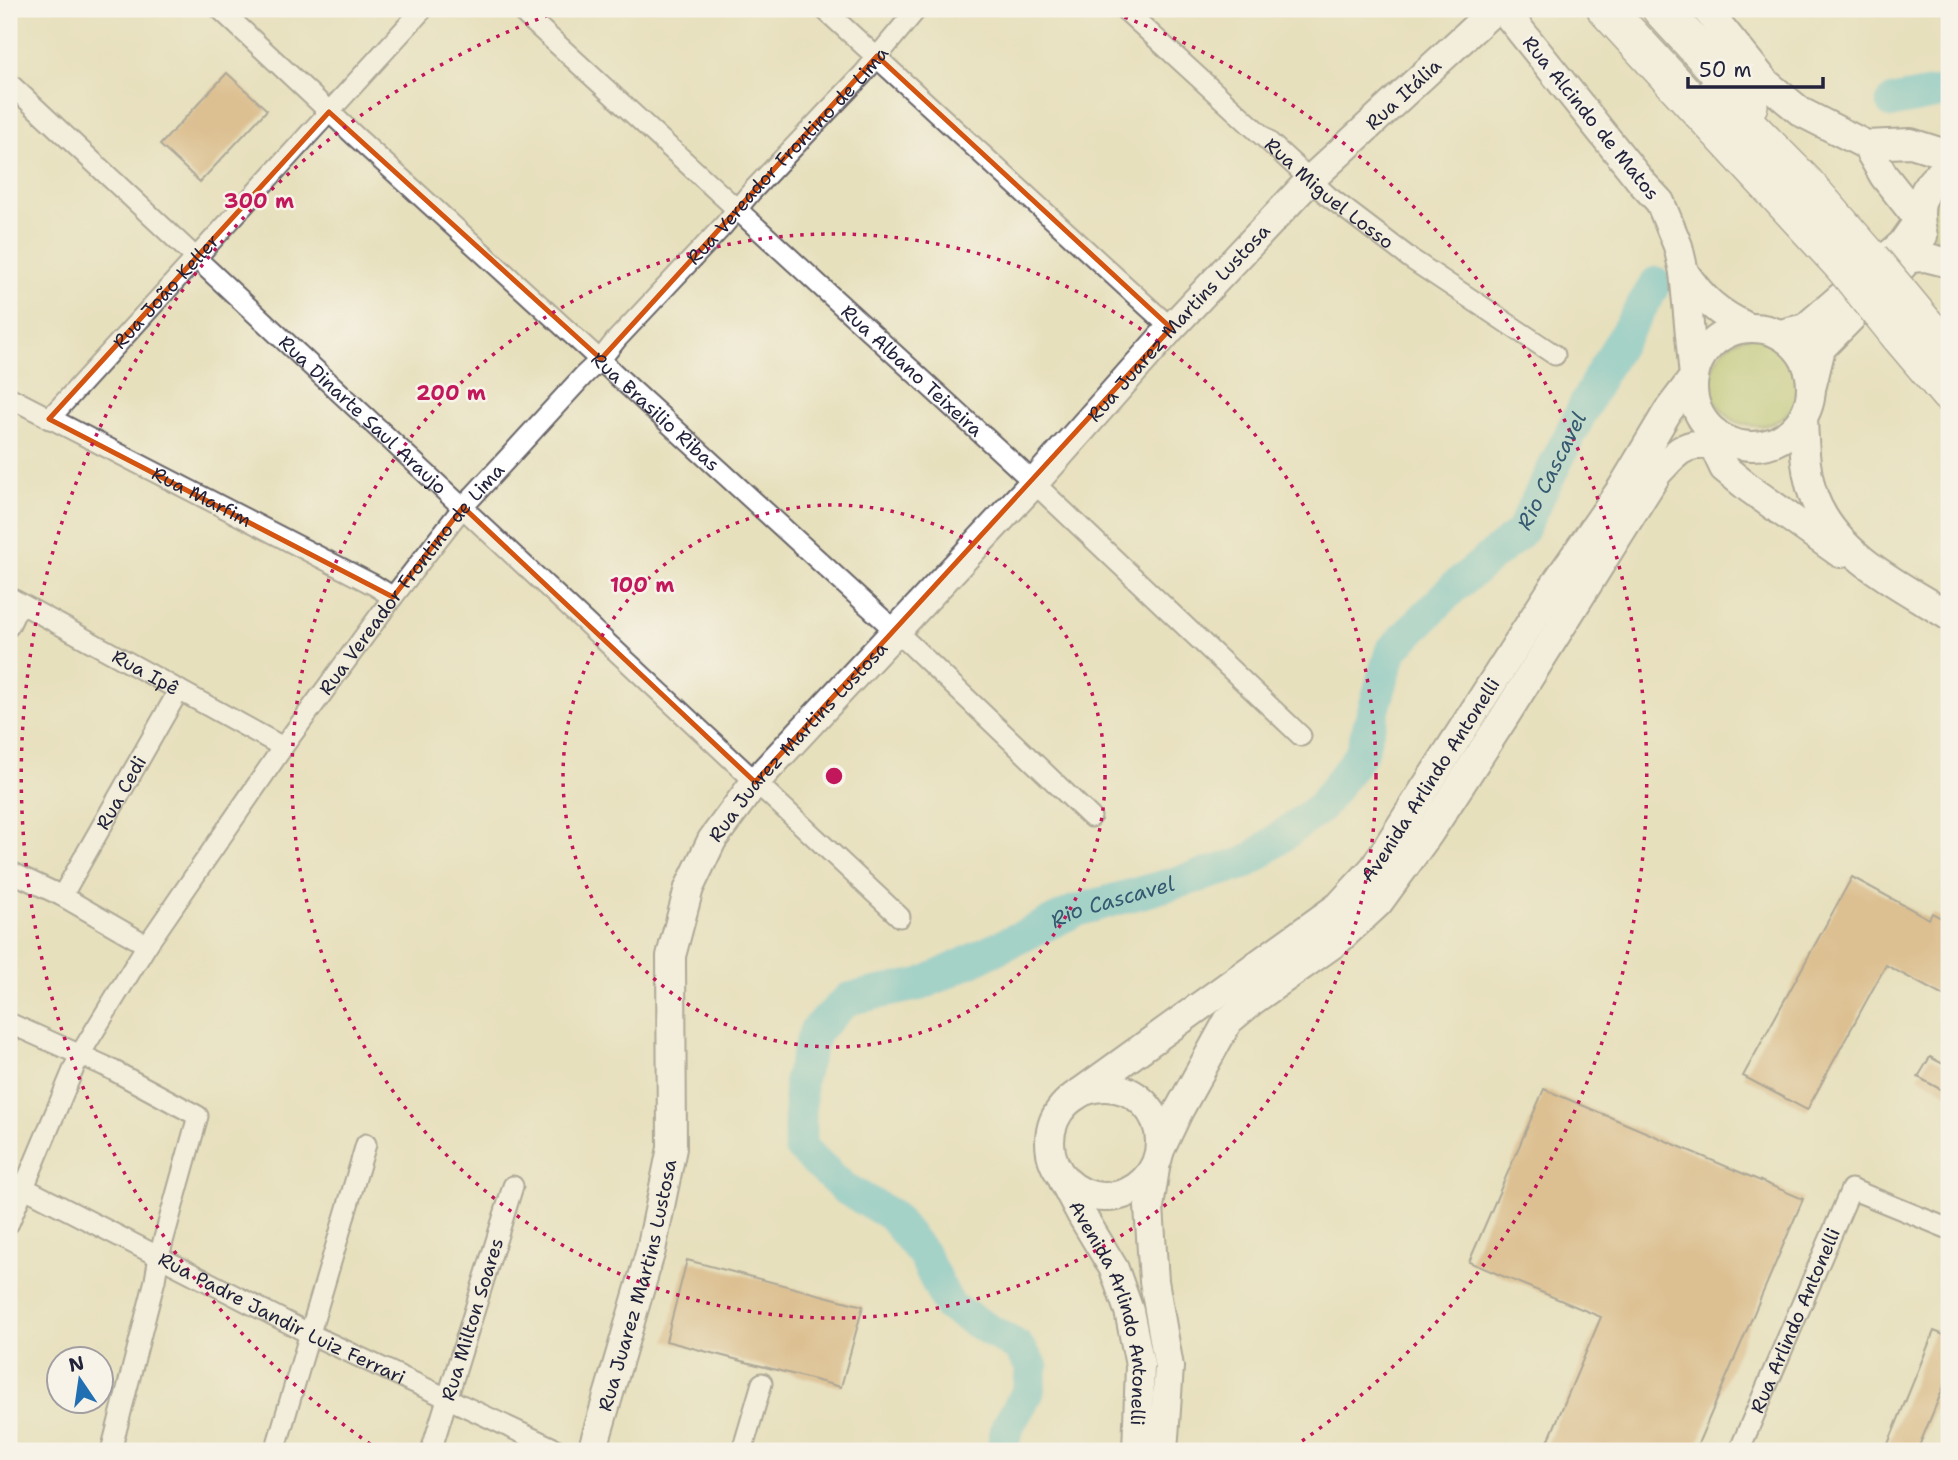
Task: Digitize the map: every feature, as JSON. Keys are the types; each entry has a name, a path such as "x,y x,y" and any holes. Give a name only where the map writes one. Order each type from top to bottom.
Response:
{"highway":[{"path":"1606,9 1858,263"},
{"path":"1640,9 1717,95 1805,183"},
{"path":"1661,9 1762,120 1858,263 1911,329 1949,394"},
{"path":"1911,329 1949,351"}],"main road":[{"name":"Rua Itália","path":"1310,180 1495,9"},
{"name":"Rua Alcindo de Matos","path":"1503,9 1660,202 1678,246 1684,272 1693,377"},
{"path":"1706,9 1766,83 1801,112 1866,145 1911,143 1949,155"},
{"path":"1866,145 1884,176 1919,220"},
{"path":"1949,169 1932,181 1924,193 1919,220 1923,237 1932,251 1949,263"},
{"name":"Rua Juarez Martins Lustosa","path":"592,1451 651,1250 672,1148 671,956 689,888 712,840 755,782 1034,483 1171,328 1310,180"},
{"path":"1780,334 1805,328 1902,244 1919,220"},
{"path":"1812,388 1804,357 1780,334 1765,329 1749,328 1729,332 1713,343 1700,358 1693,377 1694,397 1701,417 1714,432 1732,442 1752,446 1772,443 1790,433 1803,417 1809,403 1821,348 1910,258 1925,257 1949,263"},
{"name":"Rua Alcindo de Matos","path":"1684,272 1712,306 1749,328"},
{"name":"Avenida Arlindo Antonelli","path":"1136,1451 1140,1364 1129,1311 1114,1269 1053,1161 1050,1143 1052,1125 1061,1109 1074,1097 1339,906 1374,869 1558,580 1622,488 1668,411 1693,377"},
{"path":"1803,417 1805,458 1817,505 1831,529 1862,561 1949,616"},
{"path":"1714,432 1717,453 1724,468 1847,559 1862,561"},
{"name":"Avenida Arlindo Antonelli","path":"1062,1177 1076,1189 1093,1196 1111,1197 1129,1192 1144,1182 1179,1110 1228,1021 1337,941 1378,904 1429,833 1503,719 1658,472 1689,444 1699,445 1714,432"},
{"name":"Avenida Arlindo Antonelli","path":"1074,1097 1090,1089 1108,1087 1126,1091 1142,1101 1154,1115 1160,1132 1149,1207 1154,1281 1169,1367 1163,1451"}],"street":[{"name":"Rua Brasilio Ribas","path":"220,9 329,112 601,359 1091,817"},
{"name":"Rua João Keller","path":"49,419 423,9"},
{"name":"Rua Albano Teixeira","path":"519,9 1034,483 1301,736"},
{"path":"824,9 1171,328"},
{"name":"Rua Vereador Frontino de Lima","path":"9,1223 16,1183 79,1056 147,945 283,747 393,597 463,507 863,74 917,9"},
{"name":"Rua Miguel Losso","path":"1124,9 1328,196 1411,260 1555,355"},
{"name":"Rua Dinarte Saul Araujo","path":"9,83 900,917"},
{"name":"Rua Marfim","path":"9,397 393,597"},
{"path":"9,626 14,600"},
{"name":"Rua Ipê","path":"14,600 283,747"},
{"name":"Rua Cedi","path":"62,897 179,690"},
{"path":"9,871 62,897 147,945"},
{"path":"9,1023 105,1066 198,1116 159,1256 111,1451"},
{"path":"275,1451 366,1144"},
{"name":"Rua Padre Jandir Luiz Ferrari","path":"16,1183 310,1334 560,1451"},
{"name":"Rua Milton Soares","path":"431,1451 513,1186"},
{"name":"Rua Arlindo Antonelli","path":"1739,1451 1851,1189 1949,1229"},
{"path":"742,1451 762,1383"}],"highlighted area":[{"path":"877,56 1171,328 755,782 463,507 393,597 49,419 329,112 601,359"}],"green space":[{"path":"1949,179 1949,252 1933,233 1929,208"},
{"path":"1756,336 1773,340 1788,349 1797,364 1801,381 1797,398 1788,413 1773,422 1756,426 1739,422 1724,413 1715,398 1711,381 1715,364 1724,349 1739,340"}],"building":[{"path":"227,73 267,110 200,182 160,145"},
{"path":"1852,877 1929,919 1932,913 1949,922 1949,999 1886,965 1807,1110 1743,1076"},
{"path":"1930,1057 1949,1067 1949,1094 1918,1077"},
{"path":"1544,1089 1803,1199 1695,1451 1544,1451 1601,1317 1469,1262"},
{"path":"687,1260 863,1306 841,1387 666,1341"},
{"path":"1934,1331 1949,1337 1949,1374 1917,1451 1905,1451 1888,1444"}],"waterway":[{"name":"Rio Cascavel","path":"1892,102 1949,91"},
{"name":"Rio Cascavel","path":"1002,1451 1007,1427 1028,1392 1032,1367 1018,1347 949,1306 923,1254 891,1215 844,1188 800,1147 800,1081 815,1031 848,999 922,984 1075,911 1246,863 1321,807 1361,753 1391,651 1453,588 1521,532 1599,377 1656,283"}]}
